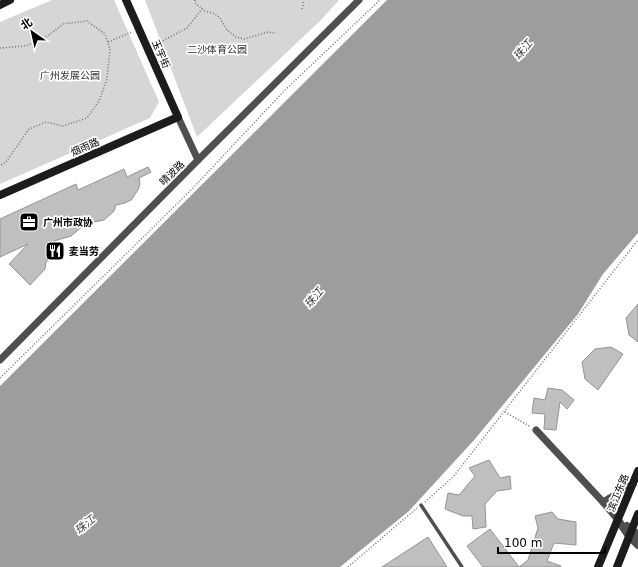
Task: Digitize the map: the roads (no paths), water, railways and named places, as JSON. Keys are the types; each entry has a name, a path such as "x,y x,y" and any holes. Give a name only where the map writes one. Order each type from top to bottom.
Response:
{"main road":[{"path":"0,4 10,0"},
{"name":"玉宇街","path":"126,0 178,116"},
{"name":"烟雨路","path":"0,195 178,116"},
{"name":"滨江东路","path":"598,567 638,471"},
{"path":"617,567 633,534 638,514"}],"street":[{"name":"晴波路","path":"0,360 359,0"},
{"path":"178,116 198,160"},
{"path":"536,430 618,520 633,534 638,545"},
{"path":"603,502 633,484"}],"lane":[{"path":"421,505 462,567"}],"water":[{"name":"珠江","path":"387,0 638,0 638,233 603,274 578,314 475,439 409,511 340,567 0,567 0,386"}],"place":[{"name":"广州市政协","path":"29,222"},
{"name":"麦当劳","path":"55,251"}],"park label":[{"name":"二沙体育公园","path":"217,49"},
{"name":"广州发展公园","path":"70,75"}]}
